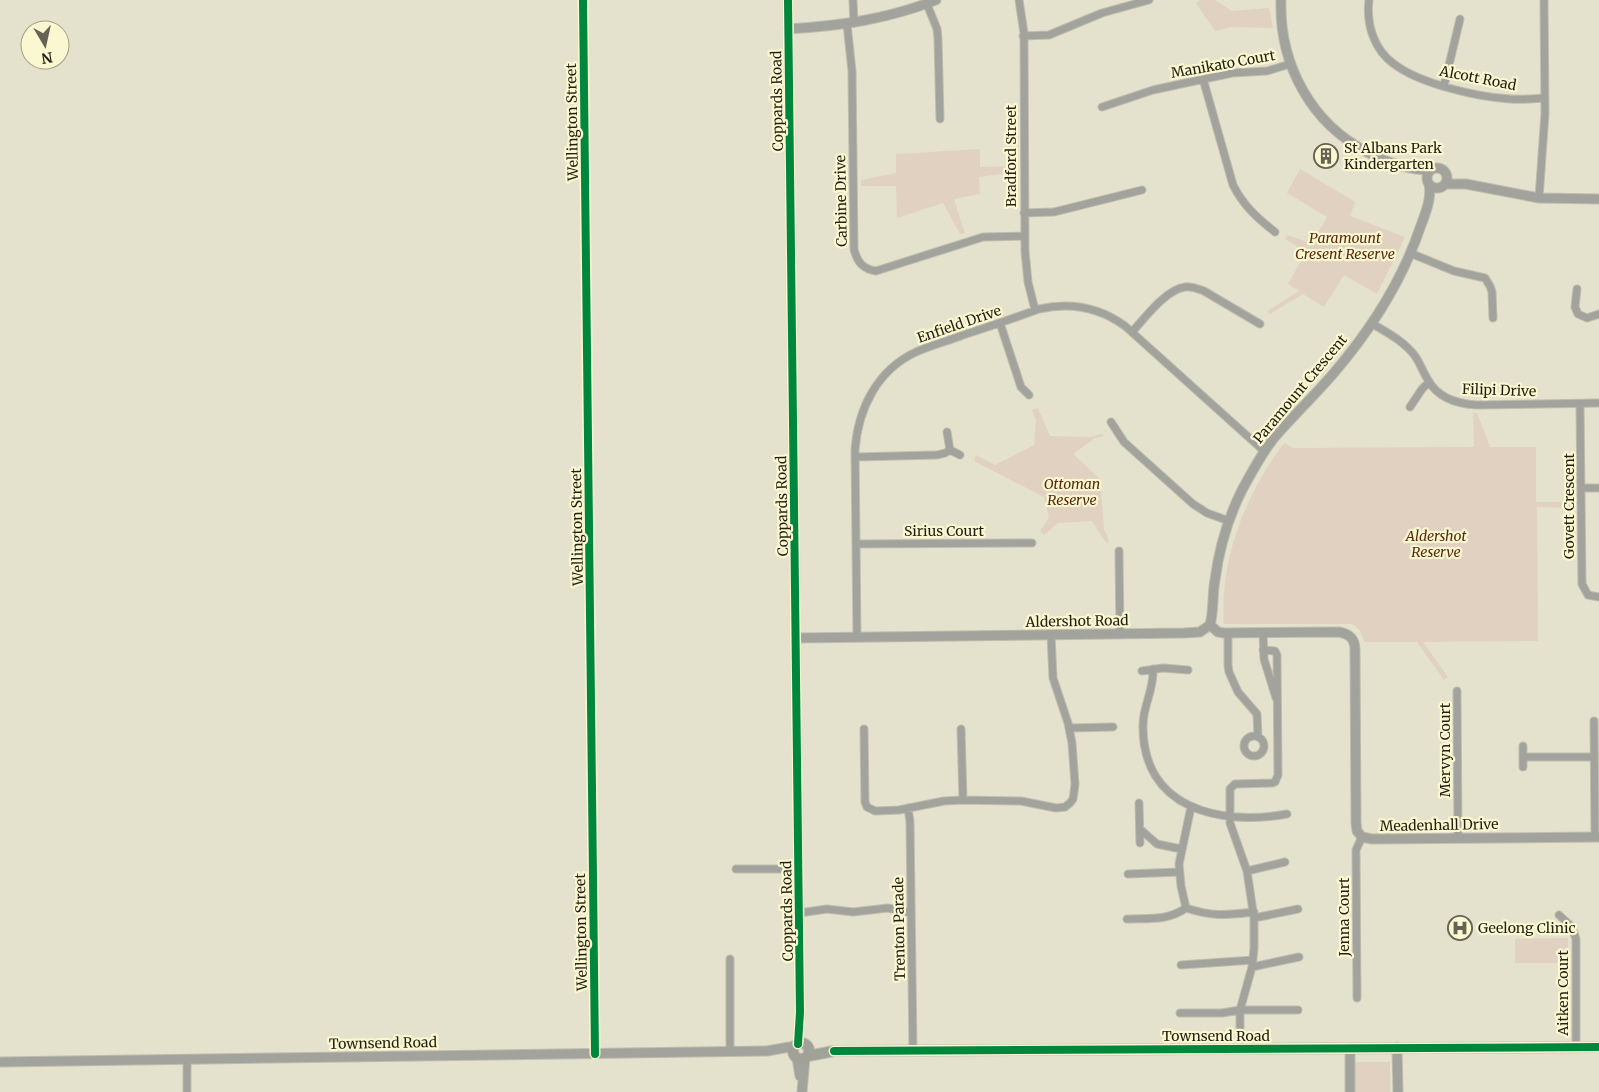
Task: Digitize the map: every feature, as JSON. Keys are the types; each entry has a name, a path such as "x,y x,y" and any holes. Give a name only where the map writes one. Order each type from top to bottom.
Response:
{"main road":[{"name":"Townsend Road","path":"801,1051 1599,1047"}],"street":[{"name":"Wellington Street","path":"583,0 595,1054"},
{"name":"Coppards Road","path":"788,0 802,1092"},
{"name":"Carbine Drive","path":"853,0 850,24 854,249 859,263 870,270 876,271 983,237 1024,236"},
{"path":"788,29 850,24 883,18 936,0"},
{"name":"Bradford Street","path":"1019,0 1024,36 1025,267 1035,310"},
{"path":"1024,36 1049,35 1102,13 1149,0"},
{"path":"1280,0 1283,37 1290,64 1302,90 1332,128 1359,148 1384,160 1410,169 1424,177 1434,188 1466,184"},
{"name":"Alcott Road","path":"1369,0 1372,36 1382,52 1394,65 1444,86 1510,99 1544,98"},
{"path":"1539,198 1544,98 1544,0"},
{"path":"927,4 937,29 940,119"},
{"path":"1444,86 1460,19"},
{"name":"Manikato Court","path":"1102,108 1153,90 1232,73 1267,71 1290,64"},
{"path":"1203,79 1233,185 1238,196 1252,213 1275,232"},
{"path":"1410,169 1431,170 1439,168 1446,174 1466,184 1539,198 1599,199"},
{"path":"1428,183 1427,175 1431,170"},
{"path":"1443,186 1447,179 1446,174"},
{"name":"Paramount Crescent","path":"1210,626 1215,580 1229,521 1241,492 1264,451 1334,373 1371,323 1390,292 1410,253 1430,198 1428,183"},
{"name":"Paramount Crescent","path":"1427,206 1443,186"},
{"path":"1024,212 1054,212 1142,190"},
{"path":"1410,253 1454,271 1485,278 1492,292 1493,318"},
{"path":"1132,332 1165,296 1185,287 1204,291 1260,324"},
{"path":"1577,288 1575,299 1578,314 1587,318 1599,314"},
{"name":"Enfield Drive","path":"858,637 855,457 858,423 863,408 874,387 884,375 915,352 1035,310 1060,305 1081,306 1105,313 1117,320 1264,451"},
{"path":"1000,323 1021,387 1029,395"},
{"name":"Filipi Drive","path":"1371,323 1406,347 1414,355 1429,382 1443,396 1465,404 1599,404"},
{"path":"1410,407 1429,382"},
{"name":"Govett Crescent","path":"1580,404 1582,584 1588,595 1599,597"},
{"path":"1111,422 1124,442 1193,504 1208,513 1229,521"},
{"path":"947,432 950,450"},
{"path":"855,457 938,455 950,450"},
{"path":"950,450 960,455"},
{"path":"1581,488 1599,488"},
{"name":"Sirius Court","path":"856,544 1032,543"},
{"path":"1119,551 1120,634"},
{"path":"1210,626 1220,633 1263,633 1263,650 1276,701"},
{"name":"Aldershot Road","path":"796,638 1193,633 1205,630 1210,626"},
{"name":"Meadenhall Drive","path":"1263,633 1339,632 1347,634 1352,638 1355,650 1356,823 1357,831 1362,837 1372,839 1597,837"},
{"path":"1228,634 1229,672 1238,692 1257,714 1258,737"},
{"path":"864,729 865,797 867,806 875,811 963,800 1002,800 1033,803 1056,808 1065,806 1073,799 1075,784 1070,728 1053,678 1050,635"},
{"path":"1240,1048 1240,1010 1252,964 1254,915 1247,872 1230,817 1229,798 1232,786 1240,784 1272,784 1277,779 1277,653 1273,650 1263,650"},
{"path":"1142,671 1152,669 1188,670"},
{"path":"1152,669 1153,686 1143,723 1147,756 1152,769 1167,790 1191,807 1209,813 1230,817 1255,818 1287,814"},
{"path":"1270,678 1278,678"},
{"name":"Mervyn Court","path":"1457,691 1458,838"},
{"path":"1594,722 1597,837"},
{"path":"1070,728 1113,727"},
{"path":"961,729 963,800"},
{"path":"1523,746 1523,767"},
{"path":"1523,757 1594,756"},
{"path":"1139,803 1140,843"},
{"path":"1186,908 1180,886 1179,872 1181,849 1191,807"},
{"name":"Trenton Parade","path":"908,808 910,822 913,1051"},
{"path":"1140,829 1157,844 1181,849"},
{"name":"Jenna Court","path":"1357,998 1356,850 1362,837"},
{"path":"1247,872 1285,862"},
{"path":"736,869 799,869"},
{"path":"1128,874 1179,872"},
{"path":"799,913 827,909 853,912 888,908 911,913"},
{"path":"1186,908 1207,914 1220,915 1254,915 1298,909"},
{"path":"1127,919 1159,918 1176,915 1186,908"},
{"name":"Aitken Court","path":"1559,915 1572,926 1576,939 1576,1047"},
{"path":"1181,965 1252,964 1298,957"},
{"path":"730,959 730,1052"},
{"path":"1180,1013 1298,1010"},
{"path":"1350,1048 1350,1092"},
{"path":"1397,1048 1398,1092"},
{"name":"Townsend Road","path":"0,1062 801,1051"},
{"path":"187,1060 187,1092"}],"green space":[{"path":"1200,0 1215,0 1232,11 1269,8 1273,28 1231,27 1215,31 1196,3"},
{"path":"980,149 980,167 1015,166 1015,172 979,177 980,194 954,199 965,233 960,234 943,203 897,218 896,186 861,186 861,180 896,173 896,154"},
{"name":"Paramount Cresent Reserve","path":"1300,169 1355,202 1350,216 1405,237 1377,294 1344,275 1324,307 1303,294 1270,314 1267,311 1299,291 1288,284 1306,252 1285,239 1287,235 1312,243 1327,217 1287,193"},
{"name":"Ottoman Reserve","path":"1038,408 1050,436 1090,437 1102,434 1104,436 1095,438 1073,454 1100,479 1104,529 1109,541 1107,544 1092,521 1058,523 1044,535 1040,531 1049,517 1044,497 974,461 976,455 995,465 1034,445 1036,420 1032,410"},
{"name":"Aldershot Reserve","path":"1473,413 1477,413 1490,447 1536,447 1536,502 1572,502 1572,508 1537,507 1538,641 1423,642 1448,677 1444,680 1417,642 1364,642 1359,629 1351,624 1224,624 1226,576 1238,528 1258,483 1284,443 1293,448 1474,447"},
{"path":"1568,938 1568,963 1515,963 1515,939"},
{"path":"1354,1062 1390,1062 1390,1092 1354,1092"}],"cycle path":[{"path":"583,0 595,1054"},
{"path":"788,0 800,1012 798,1044"},
{"path":"834,1051 1599,1047"}],"place":[{"name":"St Albans Park Kindergarten","path":"1326,156"},
{"name":"Geelong Clinic","path":"1460,928"}]}
